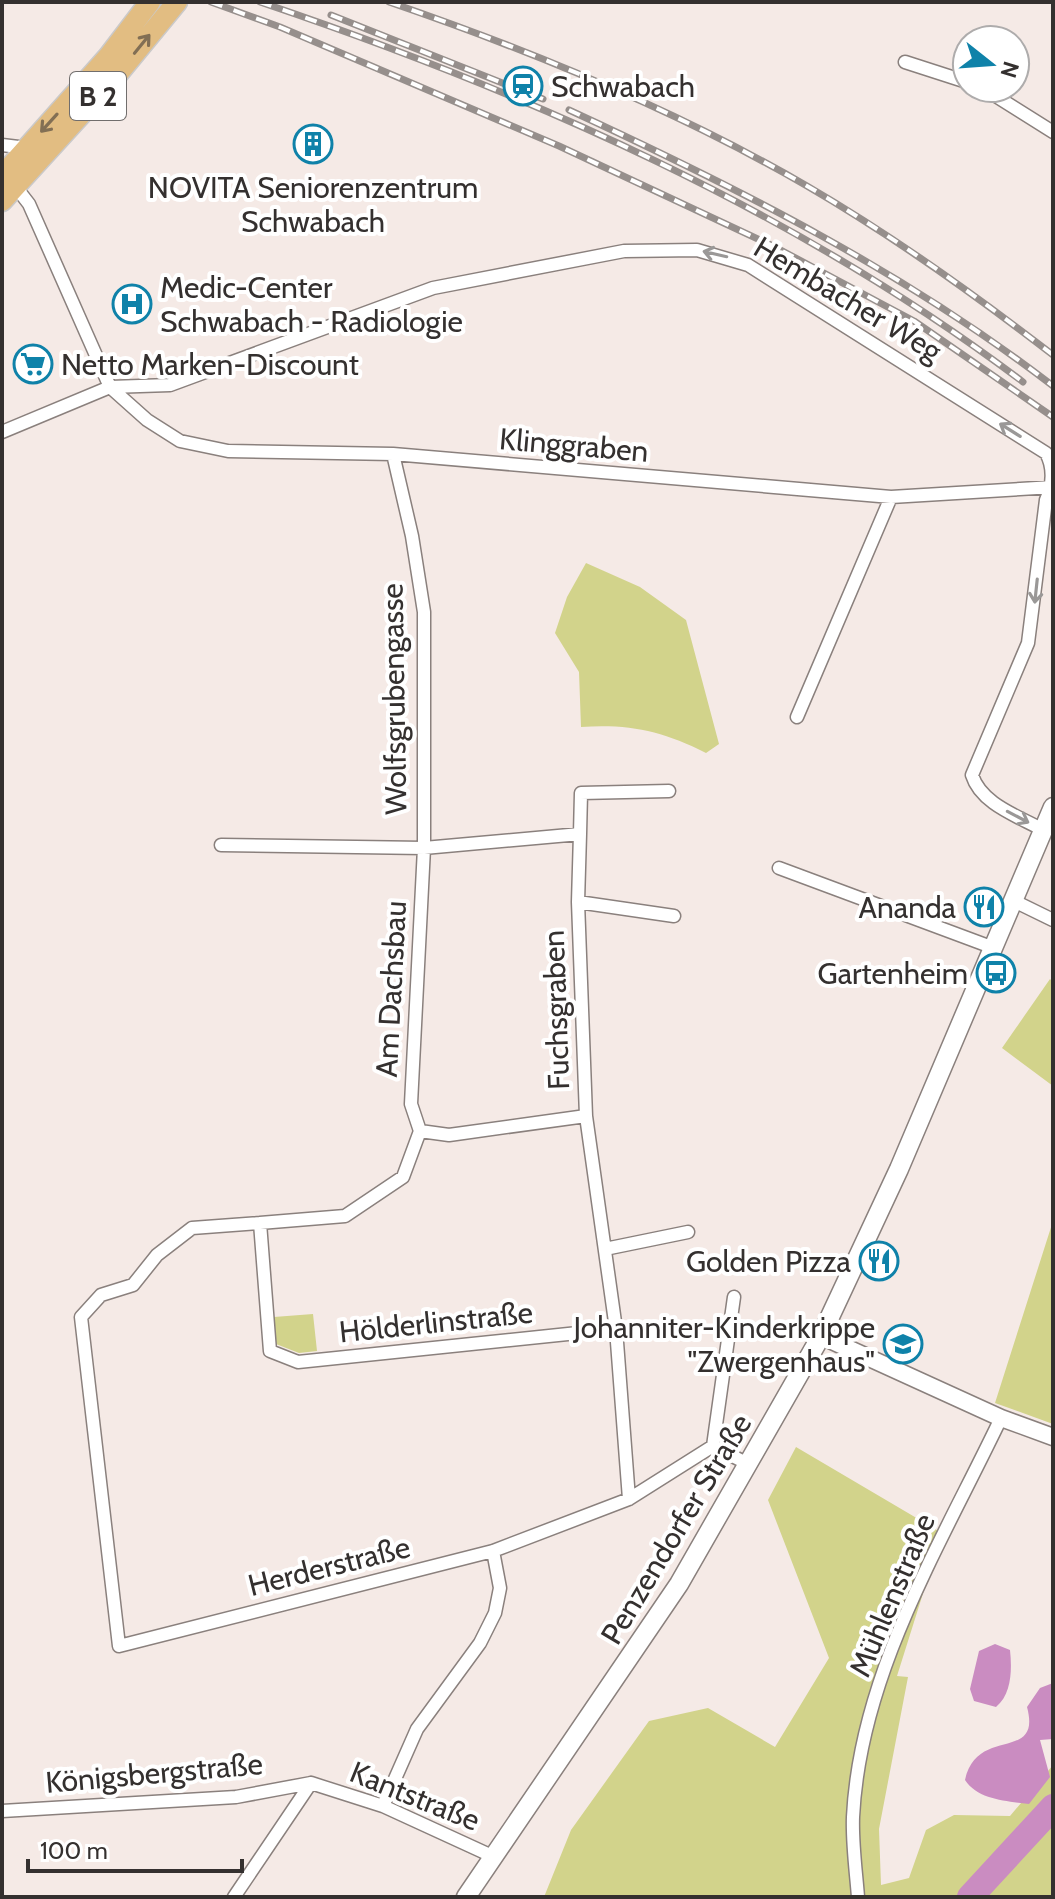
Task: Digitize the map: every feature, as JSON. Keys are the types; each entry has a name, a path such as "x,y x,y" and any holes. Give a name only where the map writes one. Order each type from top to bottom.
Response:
{"main road":[{"name":"B 2","path":"5,182 27,148 108,57 150,2"},
{"name":"B 2","path":"5,182 177,2"},
{"name":"Penzendorfer Straße","path":"466,1897 627,1664 750,1465 821,1336 899,1169 1053,807"}],"street":[{"path":"905,62 951,77"},
{"path":"1008,104 1053,132"},
{"path":"2,145 27,148"},
{"path":"2,432 110,387 29,204 5,182"},
{"name":"Hembacher Weg","path":"110,387 170,385 433,288 624,251 697,250 748,265 1046,453 1051,461 1052,487"},
{"name":"Klinggraben","path":"110,387 147,420 180,441 228,451 393,454 891,497 1052,487"},
{"name":"Wolfsgrubengasse","path":"393,454 412,536 424,612 424,848"},
{"path":"1043,830 1002,808 977,789 972,775 1028,643 1046,500 1052,487"},
{"path":"797,717 891,497"},
{"name":"Fuchsgraben","path":"616,1329 586,1116 578,902 581,793 669,791"},
{"path":"221,845 424,848 580,834"},
{"name":"Am Dachsbau","path":"420,1131 411,1104 424,848"},
{"path":"779,868 994,948"},
{"path":"1014,901 1053,920"},
{"name":"Fuchsgraben","path":"578,902 674,916"},
{"name":"Fuchsgraben","path":"420,1131 449,1135 586,1116"},
{"path":"260,1223 345,1216 403,1177 420,1131"},
{"name":"Hölderlinstraße","path":"260,1223 270,1351 298,1362 616,1329"},
{"name":"Herderstraße","path":"260,1223 192,1228 157,1255 133,1285 101,1295 81,1317 119,1646 493,1551 629,1499 713,1446"},
{"path":"605,1249 688,1232"},
{"path":"734,1297 713,1446 750,1465"},
{"path":"616,1329 629,1499"},
{"path":"821,1336 1001,1418 1053,1437"},
{"name":"Mühlenstraße","path":"858,1897 853,1818 864,1742 887,1656 1001,1418"},
{"path":"383,1806 417,1729 480,1643 495,1613 500,1588 493,1551"},
{"name":"Kantstraße","path":"234,1897 311,1783 383,1806 492,1856"},
{"name":"Königsbergstraße","path":"2,1811 207,1800 311,1783"}],"green space":[{"path":"586,563 640,587 686,620 719,744 706,753 675,739 646,731 581,727 579,672 555,633 567,597"},
{"path":"1050,979 1053,982 1053,1086 1002,1048"},
{"path":"1053,1221 1053,1424 995,1403"},
{"path":"313,1314 317,1351 299,1353 276,1344 274,1317"},
{"path":"796,1447 942,1533 897,1676 908,1677 879,1829 881,1885 909,1878 926,1830 954,1815 1010,1816 1053,1765 1053,1897 544,1897 571,1830 649,1721 708,1708 775,1747 829,1658 768,1500"}],"shaded area":[{"path":"995,1644 1010,1650 1011,1665 1008,1688 996,1707 974,1701 970,1689 979,1651"},
{"path":"1053,1683 1053,1739 1040,1740 1050,1777 1029,1804 977,1792 965,1780 972,1763 982,1753 1025,1734 1029,1724 1027,1707 1040,1688"}],"waterway":[{"name":"Schwabach","path":"970,1897 1053,1807"}],"railway":[{"path":"211,2 280,27 559,146 773,246 914,321 1053,417"},
{"path":"260,2 460,75 657,162 753,210 846,263 936,320 1023,382"},
{"path":"389,2 602,84 757,158 902,245 1053,355"},
{"path":"331,15 543,99"},
{"path":"569,110 819,234 939,306 1053,386"}],"place":[{"name":"Schwabach","path":"523,86"},
{"name":"NOVITA Seniorenzentrum Schwabach","path":"313,144"},
{"name":"Medic-Center Schwabach - Radiologie","path":"132,304"},
{"name":"Netto Marken-Discount","path":"33,364"},
{"name":"Ananda","path":"984,907"},
{"name":"Gartenheim","path":"996,973"},
{"name":"Golden Pizza","path":"879,1261"},
{"name":"Johanniter-Kinderkrippe \"Zwergenhaus\"","path":"903,1344"}]}
